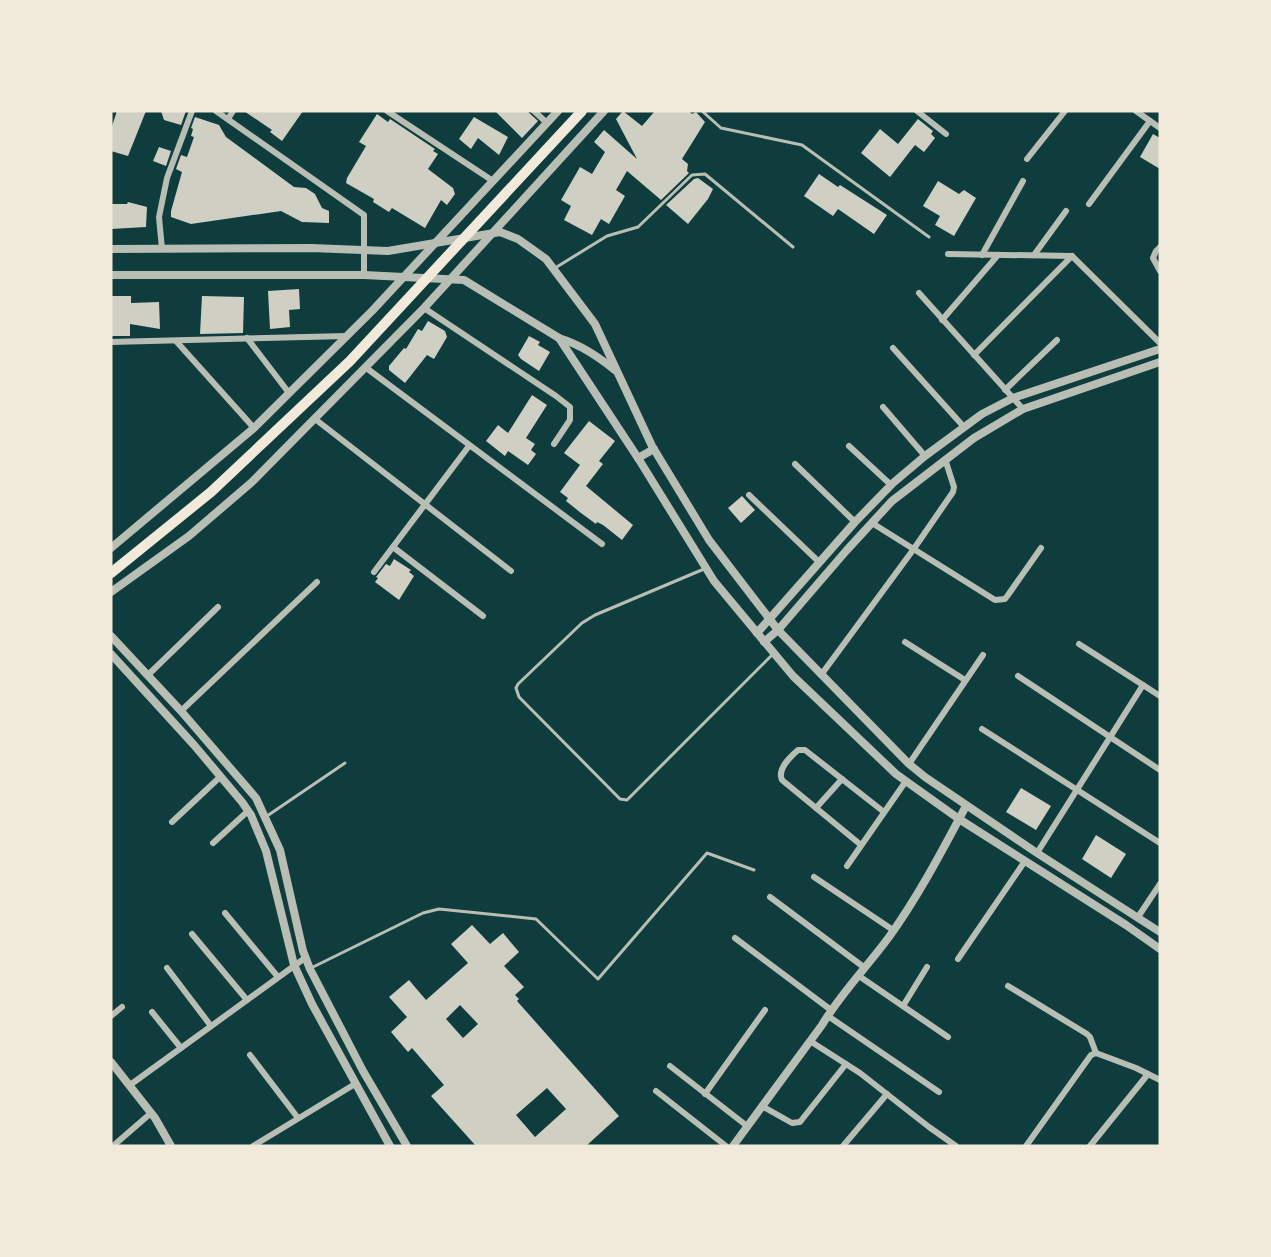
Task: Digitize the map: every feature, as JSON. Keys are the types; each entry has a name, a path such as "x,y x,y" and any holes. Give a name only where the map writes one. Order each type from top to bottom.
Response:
{"main road":[{"path":"111,573 211,492 350,361 582,111"}],"street":[{"path":"162,249 159,217 167,178 192,111"},
{"path":"216,111 364,215 364,275"},
{"path":"228,119 233,111"},
{"path":"387,111 493,181"},
{"path":"534,111 547,123"},
{"path":"111,548 254,428 404,277 558,111"},
{"path":"111,592 189,536 252,482 424,308 604,111"},
{"path":"917,111 946,134"},
{"path":"1027,159 1065,111"},
{"path":"1136,111 1160,128"},
{"path":"1089,204 1150,121"},
{"path":"982,255 1023,181"},
{"path":"1034,255 1066,211"},
{"path":"111,249 311,248 388,251 500,232 518,239 546,259 595,324 654,449 709,540 777,630 909,764 966,806 1160,932"},
{"path":"1160,247 1153,258 1160,271"},
{"path":"948,254 1072,256 1160,343"},
{"path":"942,320 998,255"},
{"path":"974,356 1072,256"},
{"path":"111,275 364,275 464,280 559,338 585,348 617,371"},
{"path":"919,293 1023,409"},
{"path":"424,308 570,407 570,420 554,444"},
{"path":"111,342 346,336"},
{"path":"247,338 289,393"},
{"path":"559,338 638,458 719,588 764,642 817,699 890,770 959,819 1160,949"},
{"path":"176,340 254,428"},
{"path":"1005,390 1057,340"},
{"path":"893,348 964,427"},
{"path":"757,633 855,522 891,485 964,427 987,411 1013,398 1160,349"},
{"path":"764,642 905,489 974,438 1023,409 1160,362"},
{"path":"365,367 602,544"},
{"path":"883,407 925,456"},
{"path":"315,419 512,572"},
{"path":"374,572 469,446"},
{"path":"849,446 891,485"},
{"path":"638,458 654,449"},
{"path":"821,675 913,550 954,489 945,459"},
{"path":"795,464 855,522"},
{"path":"749,495 819,562"},
{"path":"872,523 995,600 1008,595 1041,548"},
{"path":"393,547 483,616"},
{"path":"180,711 317,582"},
{"path":"148,675 218,607"},
{"path":"111,636 251,792 265,817 282,857 305,958 366,1078 407,1146"},
{"path":"905,642 965,680"},
{"path":"1079,644 1160,696"},
{"path":"111,654 248,811 266,851 294,966 312,1004 390,1146"},
{"path":"909,764 983,655"},
{"path":"1018,676 1160,770"},
{"path":"1037,853 1143,685"},
{"path":"982,729 1160,843"},
{"path":"861,845 782,780 781,771 798,750 805,750 884,812"},
{"path":"172,822 220,777"},
{"path":"816,808 842,778"},
{"path":"847,866 906,781"},
{"path":"733,1146 927,881 966,806"},
{"path":"213,843 248,811"},
{"path":"958,959 1025,861"},
{"path":"814,877 893,930"},
{"path":"1138,917 1160,884"},
{"path":"770,897 865,968"},
{"path":"225,913 278,977"},
{"path":"192,934 246,1000"},
{"path":"735,938 829,1013 939,1092"},
{"path":"130,1085 305,958"},
{"path":"903,1006 927,967"},
{"path":"167,968 211,1026"},
{"path":"859,976 948,1037"},
{"path":"1008,986 1090,1037 1096,1053"},
{"path":"111,1016 122,1007"},
{"path":"705,1094 765,1010"},
{"path":"152,1012 181,1048"},
{"path":"810,1041 846,1064 956,1146"},
{"path":"1026,1146 1091,1054 1096,1053 1160,1080"},
{"path":"250,1055 298,1118"},
{"path":"111,1062 151,1113 171,1146"},
{"path":"762,1106 792,1123 800,1122 846,1064"},
{"path":"670,1065 747,1126"},
{"path":"1090,1146 1148,1074"},
{"path":"253,1146 355,1084"},
{"path":"656,1091 726,1146"},
{"path":"843,1146 887,1094"},
{"path":"113,1146 151,1113"}],"lane":[{"path":"702,111 721,128 802,145 929,237"},
{"path":"554,269 607,236 638,227 696,173 705,174 793,247"},
{"path":"706,568 595,615 582,623 518,684 516,688 519,697 620,799 627,801 774,653"},
{"path":"265,817 345,763"},
{"path":"310,969 423,913 439,909 536,919 598,980 707,853 754,870"}],"building":[{"path":"117,111 146,111 128,156 111,151 111,129"},
{"path":"161,111 186,111 181,125 164,120"},
{"path":"244,111 303,111 282,141 270,132 272,130"},
{"path":"495,111 527,111 538,121 522,138"},
{"path":"623,111 642,126 655,111 689,111 692,114 696,112 705,122 682,159 688,164 689,173 661,200 627,171 616,190 625,196 609,224 601,219 592,235 564,220 571,206 561,200 580,167 592,174 605,152 594,142 604,130 637,159 616,119"},
{"path":"377,114 388,122 390,119 435,149 433,151 438,154 428,169 453,188 455,194 447,205 441,200 425,228 392,208 389,212 373,202 374,199 346,183 366,146 359,142"},
{"path":"195,117 219,125 226,137 294,187 306,188 315,194 322,208 329,211 329,223 302,222 281,211 191,224 171,217 182,172 176,169 181,155 187,157 194,137 191,136 193,129 191,128"},
{"path":"474,117 508,137 499,155 478,138 471,149 459,139"},
{"path":"918,119 933,131 931,134 935,138 924,152 915,145 890,177 861,153 880,129 898,144"},
{"path":"1153,134 1160,138 1160,169 1140,157"},
{"path":"159,147 171,151 166,166 153,161"},
{"path":"819,174 887,215 874,234 838,209 833,216 804,196"},
{"path":"698,178 713,189 688,224 666,205 694,179"},
{"path":"938,181 959,194 964,190 976,198 954,236 935,225 940,216 923,206"},
{"path":"128,202 147,207 146,227 111,229 111,204 127,204"},
{"path":"299,289 300,309 289,310 290,327 270,329 268,291"},
{"path":"111,296 131,296 131,303 159,302 160,329 130,324 130,336 111,336"},
{"path":"202,296 244,297 243,333 200,334"},
{"path":"428,321 445,331 447,337 434,359 427,355 405,383 389,370 389,366 404,348 406,349 418,329 422,331"},
{"path":"529,336 540,342 538,345 550,352 539,371 518,355"},
{"path":"532,395 547,405 526,438 535,444 531,450 536,454 528,465 508,451 505,456 486,441 498,425 508,433"},
{"path":"589,421 615,441 599,461 603,464 586,486 633,525 622,540 603,525 597,522 596,524 581,513 566,501 568,498 560,492 580,465 564,453"},
{"path":"742,496 755,510 741,523 728,508"},
{"path":"394,559 411,570 409,572 414,576 399,600 375,582 386,564 390,566"},
{"path":"1021,788 1051,806 1036,830 1006,812"},
{"path":"1096,835 1126,854 1111,878 1082,859"},
{"path":"472,925 490,944 503,933 519,952 504,966 524,987 515,995 519,999 517,1001 619,1116 586,1146 476,1146 431,1096 444,1085 412,1048 408,1052 391,1032 407,1017 389,997 409,980 426,1000 468,963 451,944","holes":["460,1005 478,1024 463,1038 446,1019","547,1088 566,1109 535,1137 516,1115"]}]}
